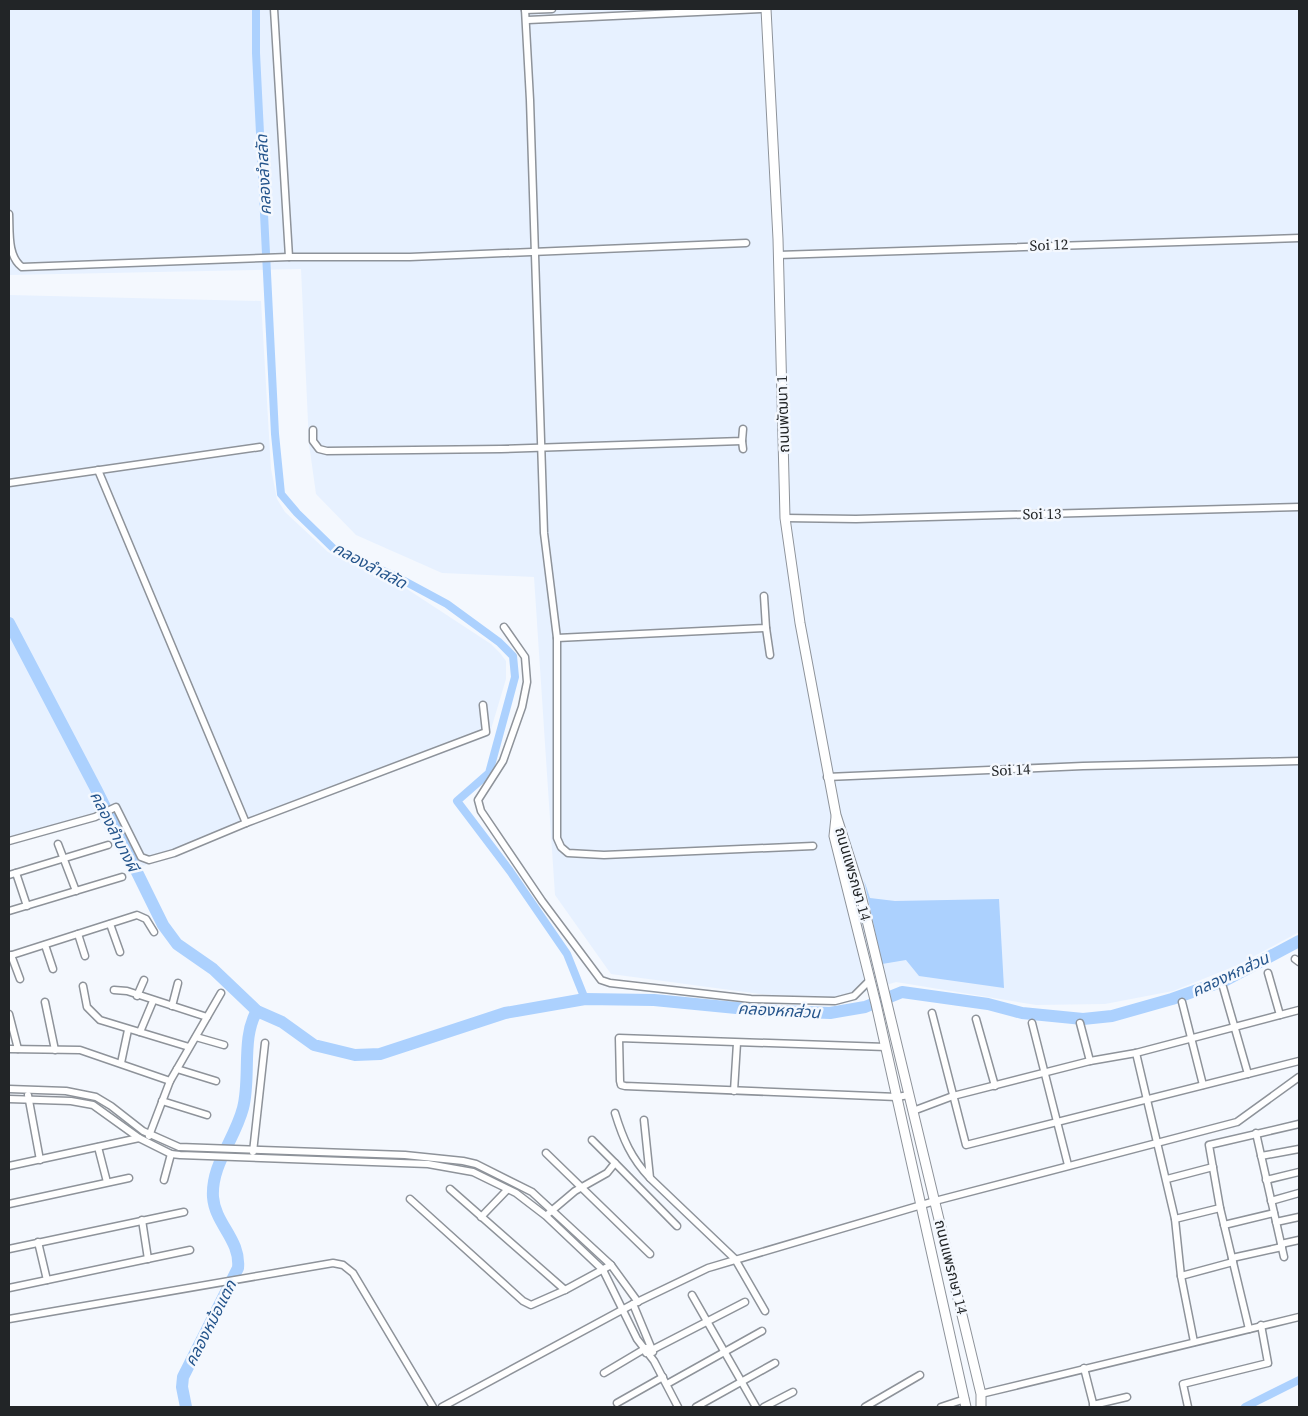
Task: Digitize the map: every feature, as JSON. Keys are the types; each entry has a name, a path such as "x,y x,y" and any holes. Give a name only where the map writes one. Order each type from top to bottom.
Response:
{"main road":[{"name":"ถนนพัฒนา 1","path":"766,9 778,255 785,518 800,623 827,777 836,815"},
{"name":"ถนนแพรกษา 14","path":"836,815 859,887 879,1017 965,1403"},
{"name":"ถนนแพรกษา 14","path":"874,984 891,1018 981,1394 982,1407"},
{"path":"961,1383 977,1379"}],"street":[{"path":"274,9 289,257"},
{"path":"552,9 525,9 528,20 544,532 557,638 557,838 561,847 568,852 606,856 813,846"},
{"path":"590,9 590,16"},
{"path":"528,20 640,12 761,9"},
{"path":"9,214 13,255 16,262 22,267 289,257 356,258 746,243"},
{"name":"Soi 12","path":"778,255 1299,238"},
{"path":"743,429 743,449"},
{"path":"313,430 318,449 327,451 742,441"},
{"path":"9,483 260,447"},
{"path":"98,470 246,823"},
{"name":"Soi 13","path":"785,518 856,519 1299,507"},
{"path":"764,596 770,655"},
{"path":"504,626 525,657 527,682 522,707 503,761 478,800 480,811 542,901 601,980 617,984 735,997 799,1001 835,1001 854,996 874,984"},
{"path":"557,638 766,628"},
{"path":"9,841 95,817 116,807 142,857 149,860 174,853 246,823 486,732 483,705"},
{"name":"Soi 14","path":"827,777 1299,760"},
{"path":"58,844 76,891"},
{"path":"9,875 108,845"},
{"path":"16,873 27,906"},
{"path":"9,911 122,877"},
{"path":"20,979 10,955 141,915 146,918 154,932"},
{"path":"110,924 120,952"},
{"path":"78,934 85,956"},
{"path":"45,944 53,969"},
{"path":"1268,973 1280,1015"},
{"path":"138,996 144,980"},
{"path":"172,1006 178,983"},
{"path":"83,986 87,1007 100,1020 128,1030 190,1047"},
{"path":"1223,987 1248,1074"},
{"path":"114,990 118,989 207,1017"},
{"path":"147,1142 170,1081 221,993"},
{"path":"140,1032 153,1001"},
{"path":"45,1002 55,1050"},
{"path":"1182,1002 1203,1085"},
{"path":"913,1111 953,1096 1090,1062 1136,1053 1299,1010"},
{"path":"9,1014 18,1049"},
{"path":"932,1014 966,1145 1148,1098 1299,1062"},
{"path":"976,1019 995,1086"},
{"path":"1032,1022 1068,1165"},
{"path":"1080,1023 1090,1062"},
{"path":"121,1063 128,1030"},
{"path":"196,1037 224,1045"},
{"path":"886,1048 623,1038 618,1040 621,1085 897,1097 909,1095"},
{"path":"253,1158 265,1043"},
{"path":"734,1091 736,1043"},
{"path":"9,1049 80,1050 170,1081"},
{"path":"1136,1053 1167,1179 1175,1219 1180,1276 1194,1342"},
{"path":"177,1069 216,1081"},
{"path":"442,1407 624,1309 708,1268 935,1201 1237,1122 1299,1077"},
{"path":"9,1089 66,1091 96,1097 149,1134 179,1147 430,1156 476,1164 524,1187 611,1265 636,1303 652,1347 654,1361"},
{"path":"28,1090 28,1099 40,1160"},
{"path":"9,1099 71,1101 93,1105 139,1138 170,1154 206,1157 428,1164 473,1172 525,1199 546,1216 603,1270 645,1351 654,1361 667,1384 677,1407"},
{"path":"162,1101 207,1115"},
{"path":"615,1113 625,1145 636,1163 735,1259 765,1310"},
{"path":"644,1120 650,1178"},
{"path":"1249,1328 1220,1208 1209,1145 1299,1124"},
{"path":"1256,1133 1284,1258"},
{"path":"9,1166 139,1138"},
{"path":"592,1140 677,1226"},
{"path":"98,1147 107,1182"},
{"path":"1261,1156 1299,1149"},
{"path":"349,1152 349,1161"},
{"path":"546,1153 650,1254"},
{"path":"164,1180 170,1154"},
{"path":"428,1164 430,1156"},
{"path":"546,1216 582,1188 599,1179 615,1163"},
{"path":"1167,1179 1213,1167"},
{"path":"1266,1180 1299,1172"},
{"path":"9,1204 128,1178"},
{"path":"450,1189 565,1290"},
{"path":"481,1217 507,1190"},
{"path":"1271,1201 1299,1193"},
{"path":"410,1199 527,1304 536,1304 611,1265"},
{"path":"1175,1219 1220,1208"},
{"path":"9,1249 184,1212"},
{"path":"1224,1225 1274,1213"},
{"path":"1276,1222 1299,1217"},
{"path":"142,1220 148,1258"},
{"path":"1180,1276 1299,1240"},
{"path":"38,1242 47,1280"},
{"path":"9,1288 190,1250"},
{"path":"9,1319 333,1263 343,1265 353,1272 433,1407"},
{"path":"692,1295 756,1407"},
{"path":"604,1373 652,1347 708,1322 745,1302"},
{"path":"981,1394 1299,1317"},
{"path":"1188,1407 1183,1384 1268,1363 1261,1325"},
{"path":"667,1384 762,1331"},
{"path":"696,1407 775,1364"},
{"path":"1084,1368 1093,1406 1128,1397"},
{"path":"865,1407 920,1375"},
{"path":"617,1403 663,1377"},
{"path":"764,1407 793,1392"},
{"path":"941,1407 965,1403"}],"shaded area":[{"path":"9,9 1299,9 1299,932 1238,965 1173,991 1105,1004 1036,1005 896,982 852,996 818,998 760,994 611,974 555,895 534,577 442,573 356,535 316,494 309,444 301,269 9,275"},
{"path":"9,295 261,301 271,469 277,499 285,512 328,552 407,589 491,644 500,653 506,661 506,679 489,736 130,871 99,820 9,845"}],"water":[{"path":"864,880 870,898 895,901 999,899 1004,988 919,976 906,960 882,964"}],"waterway":[{"name":"คลองลำสลัด","path":"256,9 256,53 275,434 281,494 297,513 335,550 397,577 447,604 499,642 513,656 515,677 489,773 457,801 510,871 567,954 585,999"},
{"name":"คลองหกส่วน","path":"9,623 96,789 163,925 177,944 213,969 257,1011 282,1022 314,1045 355,1055 380,1054 505,1013 585,999 654,1000 757,1010 830,1013 865,1007 902,992 988,1004 1022,1013 1083,1019 1112,1016 1172,999 1226,980 1299,941"},
{"name":"คลองหม้อแตก","path":"186,1407 182,1387 183,1377 238,1268 236,1249 215,1207 213,1185 243,1108 249,1033 257,1011"},
{"path":"1245,1407 1299,1380"}],"water label":[{"name":"คลองลำบางผี","path":"115,831"}]}
